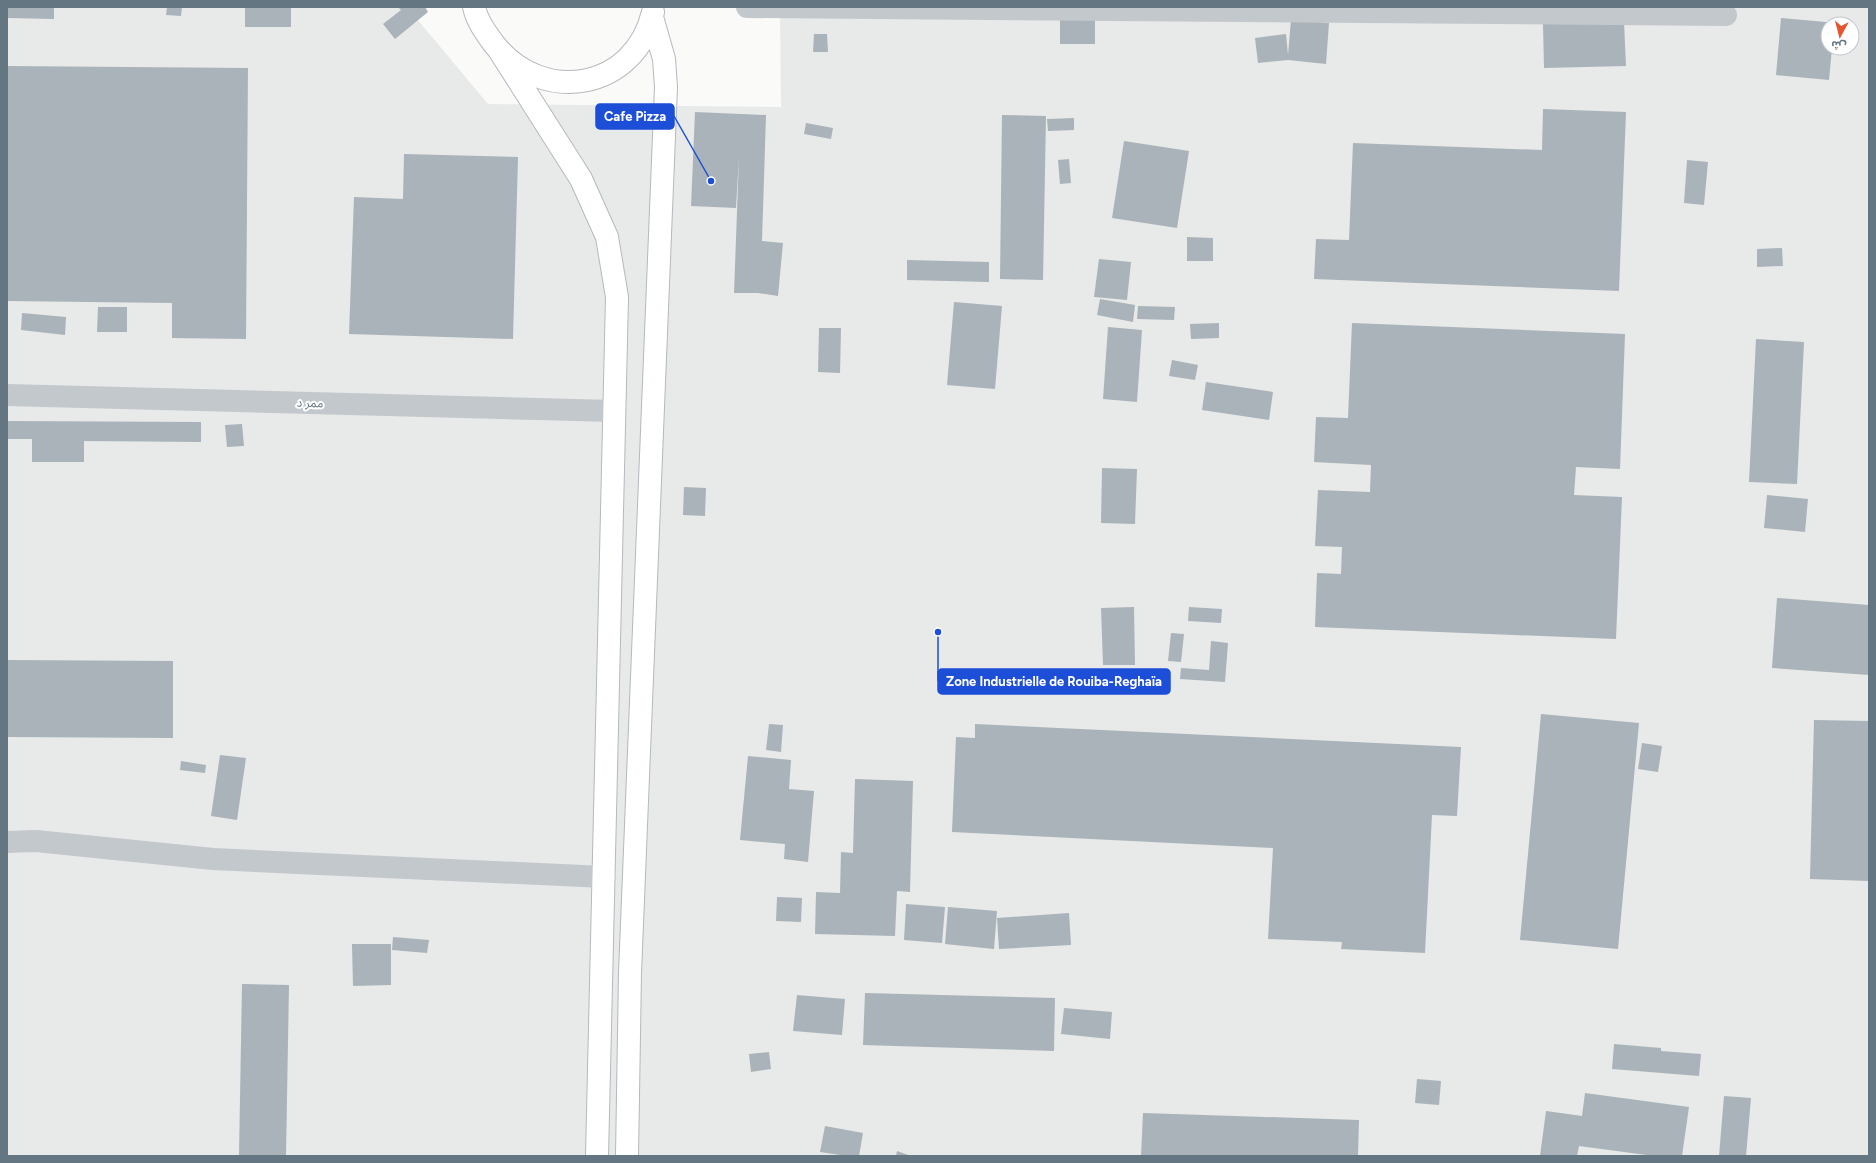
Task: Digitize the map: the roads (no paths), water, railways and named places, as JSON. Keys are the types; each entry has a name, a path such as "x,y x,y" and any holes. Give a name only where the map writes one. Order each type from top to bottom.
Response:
{"highway":[{"path":"474,9 486,33 499,50 581,179 607,237 617,297 613,411 597,1156"},
{"path":"499,50 516,67 538,78 562,82 586,81 608,73 628,58 643,40 653,12"},
{"path":"627,1156 630,973 666,87 664,59 653,12"}],"lane":[{"path":"747,7 1726,15"},
{"name":"ممر د","path":"7,395 613,411"},
{"path":"7,842 36,841 213,859 604,877"}],"place":[{"name":"Cafe Pizza","path":"711,181"},
{"name":"Zone Industrielle de Rouiba-Reghaïa","path":"938,632"}]}
